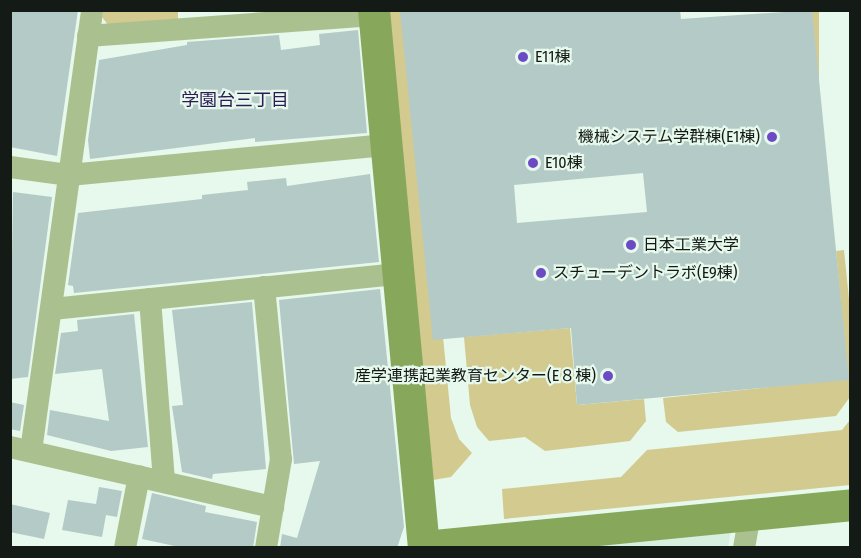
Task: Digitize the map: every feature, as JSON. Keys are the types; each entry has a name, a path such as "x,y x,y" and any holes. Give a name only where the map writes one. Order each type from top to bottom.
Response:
{"street":[{"path":"92,10 52,309 20,449 273,507"},
{"path":"88,36 374,13 424,547 850,505"},
{"path":"10,167 69,175 386,145"},
{"path":"52,309 398,274"},
{"path":"264,287 281,459 266,548"},
{"path":"150,299 164,481"},
{"path":"125,548 139,476"},
{"path":"744,548 750,515"}],"shaded area":[{"path":"178,10 178,19 108,25 102,17 103,11"},
{"path":"388,11 411,11 451,418 459,439 472,453 451,477 433,480"},
{"path":"812,11 819,11 819,231 812,231"},
{"path":"844,250 850,309 850,397 836,416 678,432 666,422 663,398 848,379 836,251"},
{"path":"570,328 577,405 644,399 646,421 630,441 545,451 525,437 489,441 477,427 470,405 464,337"},
{"path":"850,420 850,485 504,519 502,489 621,477 647,450 842,430"},
{"path":"731,530 728,547 561,547"}],"building":[{"path":"10,10 78,10 57,156 10,147"},
{"name":"日本工業大学","path":"400,10 680,10 681,19 812,10 849,380 577,405 571,328 433,340","holes":["643,173 647,212 517,223 514,185"]},
{"path":"358,30 367,133 255,142 255,138 90,159 88,140 99,60 187,45 187,42 279,35 281,50 320,45 319,34"},
{"path":"370,174 379,262 74,293 73,286 68,285 78,213 202,199 202,195 248,190 247,182 286,178 287,186"},
{"path":"13,192 52,197 28,377 10,379"},
{"path":"380,289 404,527 397,548 280,548 282,534 297,538 320,461 294,464 279,300"},
{"path":"252,302 266,469 213,474 212,479 182,472 172,406 183,405 172,310"},
{"path":"134,314 148,447 111,451 47,435 50,410 109,421 102,369 55,374 61,333 78,331 77,320"},
{"path":"10,402 24,405 20,431 10,429"},
{"path":"99,487 122,491 117,517 106,515 102,537 62,530 68,500 96,504"},
{"path":"152,493 206,506 205,512 257,522 253,548 184,548 142,539"},
{"path":"10,504 50,513 44,539 10,532"}],"place":[{"name":"E11棟","path":"523,57"},
{"name":"機械システム学群棟(E1棟)","path":"772,137"},
{"name":"E10棟","path":"533,163"},
{"name":"日本工業大学","path":"631,245"},
{"name":"スチューデントラボ(E9棟)","path":"541,273"},
{"name":"産学連携起業教育センター(E８棟)","path":"608,376"}],"district":[{"name":"学園台三丁目","path":"235,100"}]}
